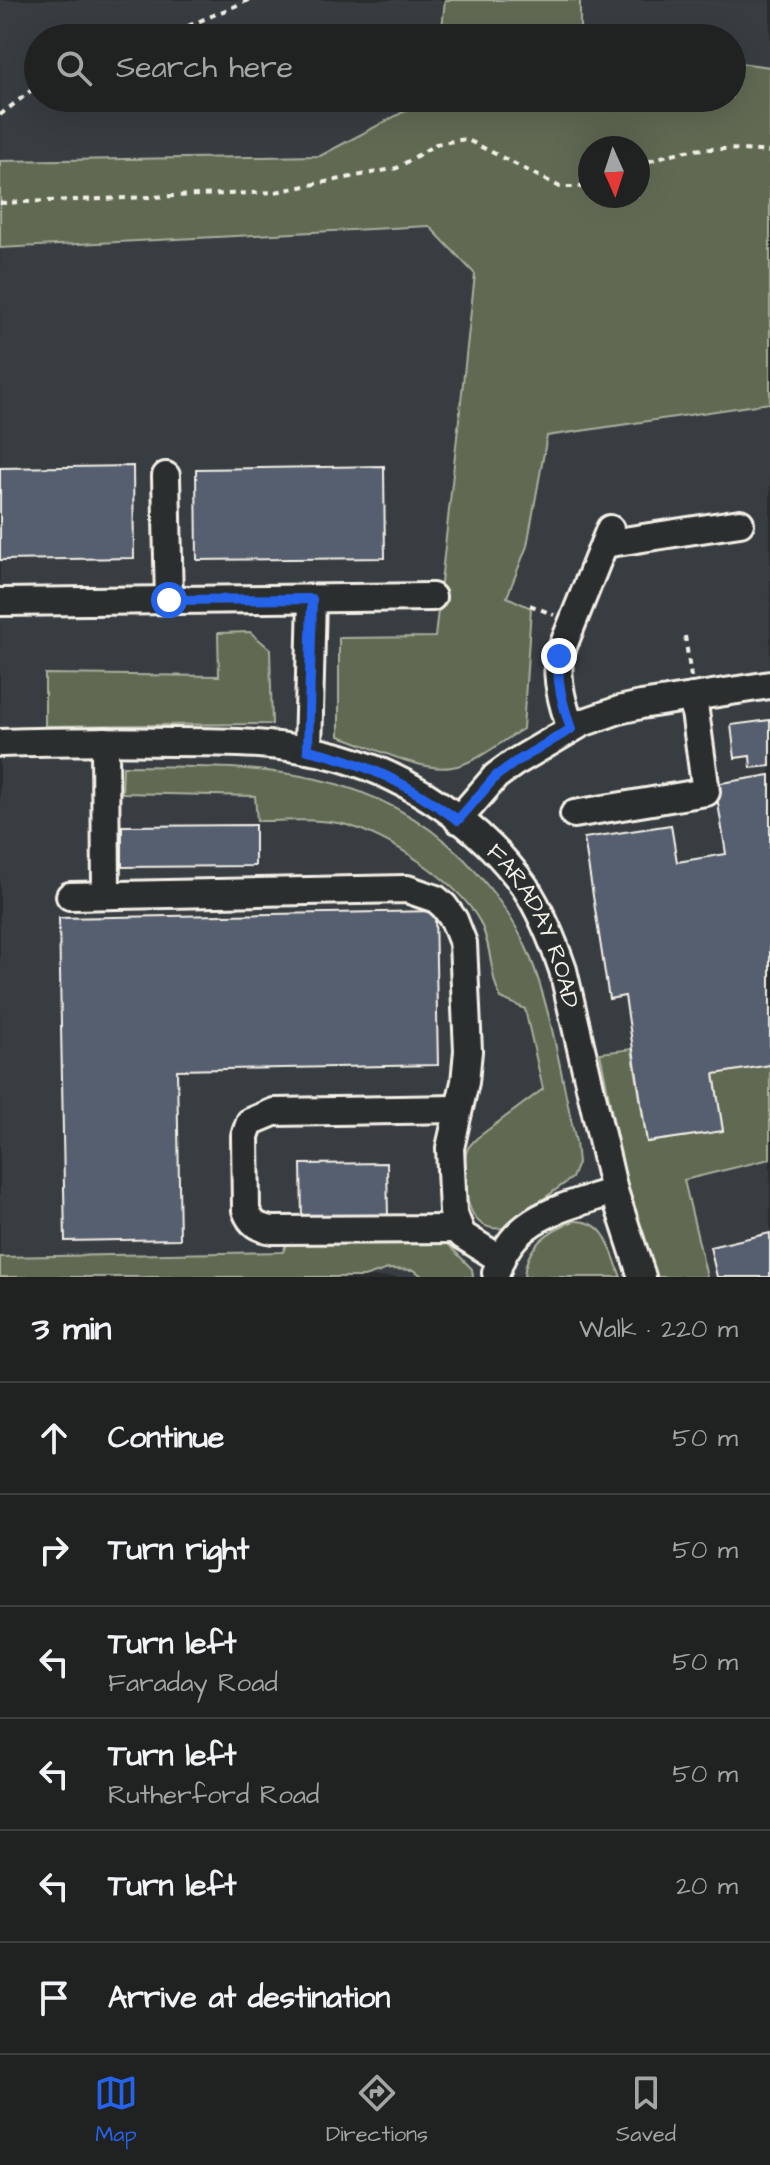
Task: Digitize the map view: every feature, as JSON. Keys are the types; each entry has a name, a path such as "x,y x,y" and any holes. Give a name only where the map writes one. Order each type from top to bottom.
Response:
{"street":[{"path":"166,476 169,600"},
{"path":"571,729 560,693 559,656 607,536 740,523"},
{"path":"0,602 432,597"},
{"path":"308,750 312,599"},
{"path":"458,820 496,776 571,729 619,710 692,688 770,685"},
{"path":"574,814 706,792 692,688"},
{"path":"105,741 106,895"},
{"name":"FARADAY ROAD","path":"0,743 226,742 308,750 336,756 386,774 422,794 458,820 514,873 547,927 563,970 614,1191 642,1277"},
{"path":"70,896 407,889 436,899 454,920 463,943 465,960 468,1051 450,1148 453,1212 458,1229 498,1268 514,1236 536,1219 614,1191"},
{"path":"458,1109 274,1112 250,1122 245,1136 246,1210 255,1225 273,1230 458,1229"}],"path":[{"path":"189,24 249,0"},
{"path":"0,115 24,96"},
{"path":"0,203 275,192 397,168 436,144 466,139 560,187 578,187"},
{"path":"650,161 665,154 705,147 770,152"},
{"path":"685,636 692,688"}],"shaded area":[{"path":"0,0 770,0 770,1277 0,1277"}],"green space":[{"path":"445,0 580,0 580,24 442,24"},
{"path":"746,64 770,67 770,403 547,436 527,546 507,597 531,608 523,729 461,765 439,768 411,762 339,736 339,638 435,637 475,274 429,226 0,248 0,161 320,156 403,112 746,112"},
{"path":"250,632 270,649 272,724 45,726 45,674 219,676 218,633"},
{"path":"123,766 261,770 305,776 347,787 388,804 427,827 464,859 509,915 537,976 576,1142 578,1163 572,1178 503,1228 485,1226 470,1207 465,1168 468,1148 543,1089 525,1009 501,998 480,922 456,891 400,849 360,829 322,821 257,821 255,796 122,793"},
{"path":"632,1049 647,1142 723,1131 714,1074 770,1065 770,1159 684,1180 707,1277 657,1277 637,1223 622,1167 600,1053"},
{"path":"574,1221 585,1222 601,1231 621,1277 524,1277 529,1257 539,1242 546,1235"},
{"path":"443,1239 472,1269 473,1277 423,1277 414,1270 388,1269 364,1277 0,1277 0,1257 283,1252 287,1242"}],"building":[{"path":"133,466 134,558 0,560 0,468"},
{"path":"384,466 385,558 197,560 196,469"},
{"path":"770,720 770,766 751,768 750,756 735,758 731,725"},
{"path":"770,775 770,1065 714,1074 723,1131 647,1142 625,996 609,999 584,838 671,825 677,862 726,854 715,784"},
{"path":"255,825 255,866 122,867 122,826"},
{"path":"435,911 438,1065 177,1070 180,1239 65,1241 59,918"},
{"path":"387,1163 388,1217 302,1218 301,1164"},
{"path":"770,1233 770,1277 717,1277 710,1247"}],"route":[{"path":"169,600 312,599 308,750 336,756 386,774 422,794 458,820 496,776 571,729 560,693 559,656"}]}
